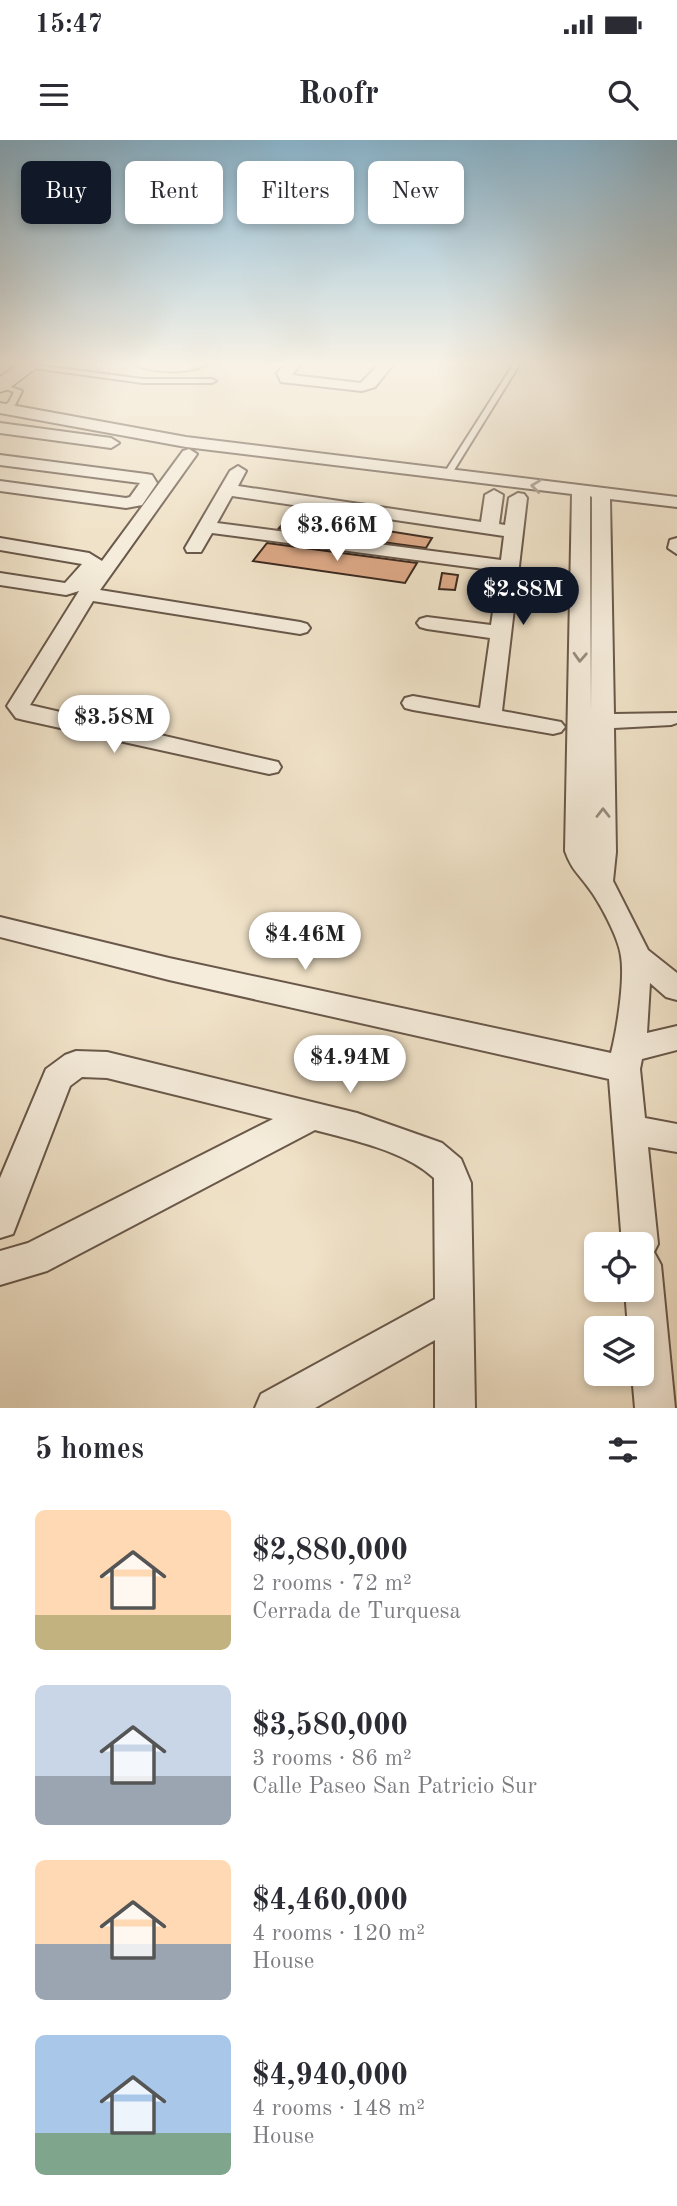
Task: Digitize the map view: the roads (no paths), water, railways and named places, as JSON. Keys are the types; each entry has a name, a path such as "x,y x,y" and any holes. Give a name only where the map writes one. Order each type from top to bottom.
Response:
{"street":[{"path":"73,421 173,440 447,475 591,500 677,519"},
{"path":"0,428 518,498 677,502"},
{"path":"189,454 87,594 21,700 19,710 268,767"},
{"path":"0,460 146,479 149,483 136,501 126,503 0,486"},
{"path":"194,548 238,471"},
{"path":"228,490 516,532"},
{"path":"489,529 494,495"},
{"path":"491,716 516,532 518,498"},
{"path":"591,500 590,709 578,851 585,867 599,881 628,934 636,956 633,1026 626,1060 639,1232"},
{"path":"208,527 510,567"},
{"path":"0,544 89,559 93,562 75,586 66,589 0,579"},
{"path":"87,594 300,628"},
{"path":"427,623 502,633"},
{"path":"413,703 553,727"},
{"path":"590,709 674,714"},
{"path":"0,927 169,969 626,1060 677,1038"},
{"path":"636,956 677,989"},
{"path":"0,1222 57,1078 76,1064 107,1065 357,1126 430,1153 449,1170 453,1183 455,1408"},
{"path":"0,1268 34,1259 312,1115"},
{"path":"630,1130 677,1138"},
{"path":"646,1302 656,1408"},
{"path":"275,1408 454,1309"}],"lane":[{"path":"447,475 481,421"}]}
